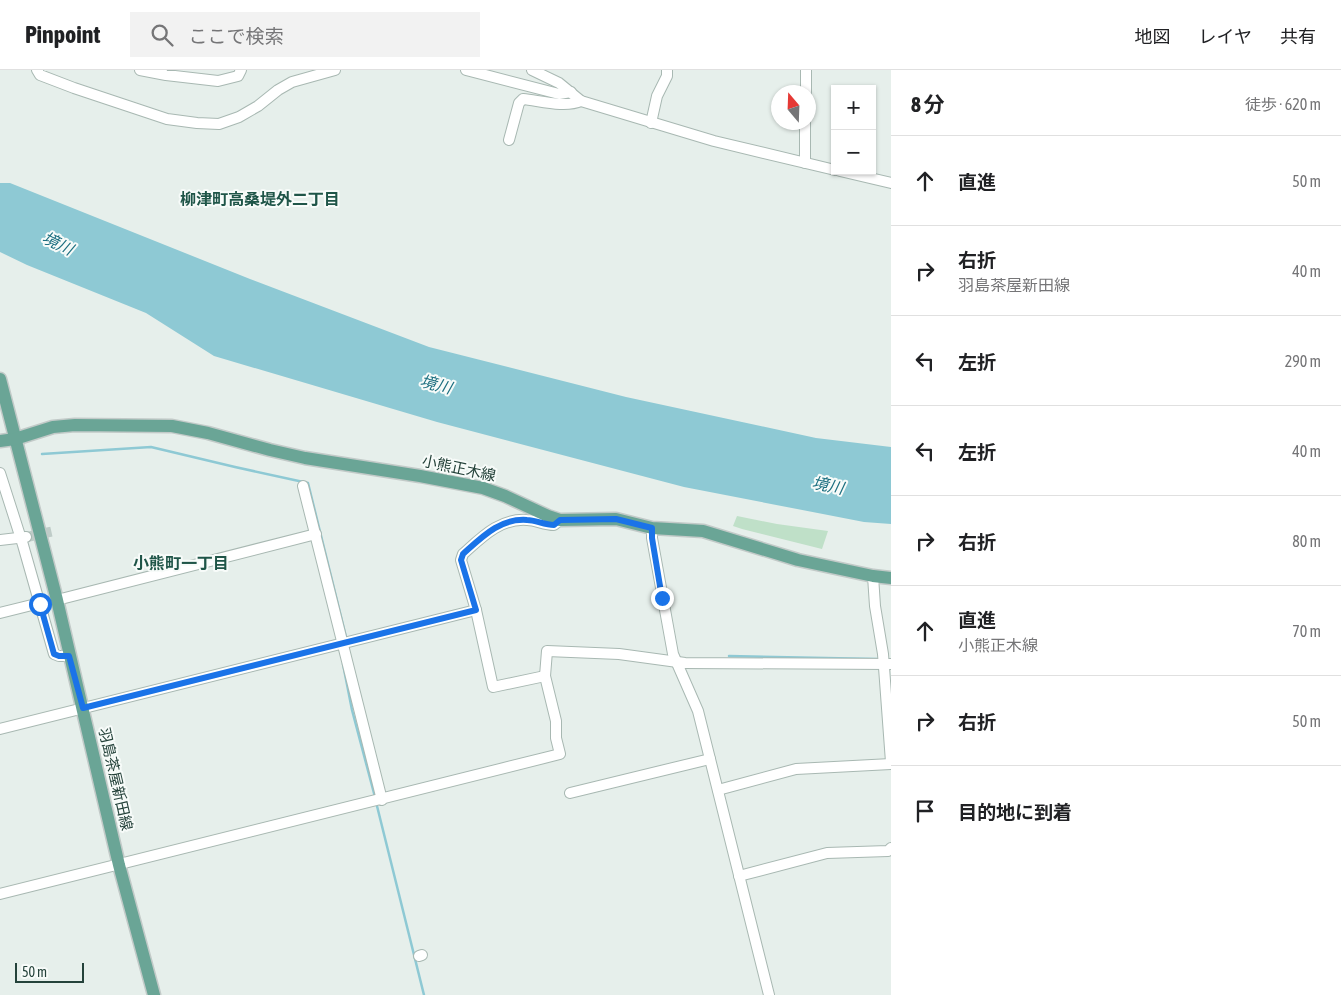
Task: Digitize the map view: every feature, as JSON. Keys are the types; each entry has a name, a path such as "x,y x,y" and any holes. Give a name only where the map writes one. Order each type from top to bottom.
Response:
{"main road":[{"name":"羽島茶屋新田線","path":"0,379 57,600 119,865 154,995"},
{"name":"小熊正木線","path":"15,439 53,427 75,425 172,426 208,433 304,458 483,488 560,520 616,519 652,528 703,531 774,554 873,576 891,578"},
{"path":"0,441 15,439"}],"street":[{"path":"37,70 40,75 74,88 167,119 219,124 239,117 292,82 335,70"},
{"path":"140,70 218,81 238,76 241,70"},
{"path":"466,70 559,94 571,92"},
{"path":"532,70 560,83 581,101 651,123 768,155 831,169"},
{"path":"651,123 657,96 667,76 667,70"},
{"path":"806,70 806,85"},
{"path":"509,140 519,103 524,99 564,104 574,104 581,101"},
{"path":"805,130 805,163"},
{"path":"859,175 891,182"},
{"path":"0,473 24,538 54,654 69,656"},
{"path":"303,486 382,800"},
{"path":"545,676 493,687 476,610 461,560 463,554 495,527 512,520 532,520 546,525 554,525 560,520"},
{"path":"652,528 652,538 673,654 698,711 769,995"},
{"path":"57,600 316,534"},
{"path":"0,540 24,538"},
{"path":"718,790 796,770 891,763 887,664 875,606 873,576"},
{"path":"0,614 40,604"},
{"path":"0,729 476,610"},
{"path":"0,894 560,754 556,738 556,721 545,676 547,650 620,654 676,661 887,664"},
{"path":"570,793 710,759"},
{"path":"739,876 827,853 888,851 891,848"}],"green space":[{"path":"737,516 828,531 822,549 733,526"}],"water":[{"name":"境川","path":"0,183 10,183 250,279 429,347 626,397 816,438 891,447 891,524 864,522 684,487 437,422 214,356 146,313 27,265 0,252"}],"waterway":[{"path":"42,454 151,447 308,483 346,637"},
{"path":"729,656 877,659"},
{"path":"343,664 352,710 375,797"},
{"path":"376,802 424,995"}],"tunnel":[{"path":"27,537 54,531"}],"district":[{"name":"柳津町高桑堤外二丁目","path":"260,199"},
{"name":"小熊町一丁目","path":"181,563"}],"route":[{"path":"40,604 54,654 69,656 83,708 476,610 461,560 463,554 495,527 512,520 532,520 546,525 554,525 560,520 616,519 652,528 662,598"}]}
